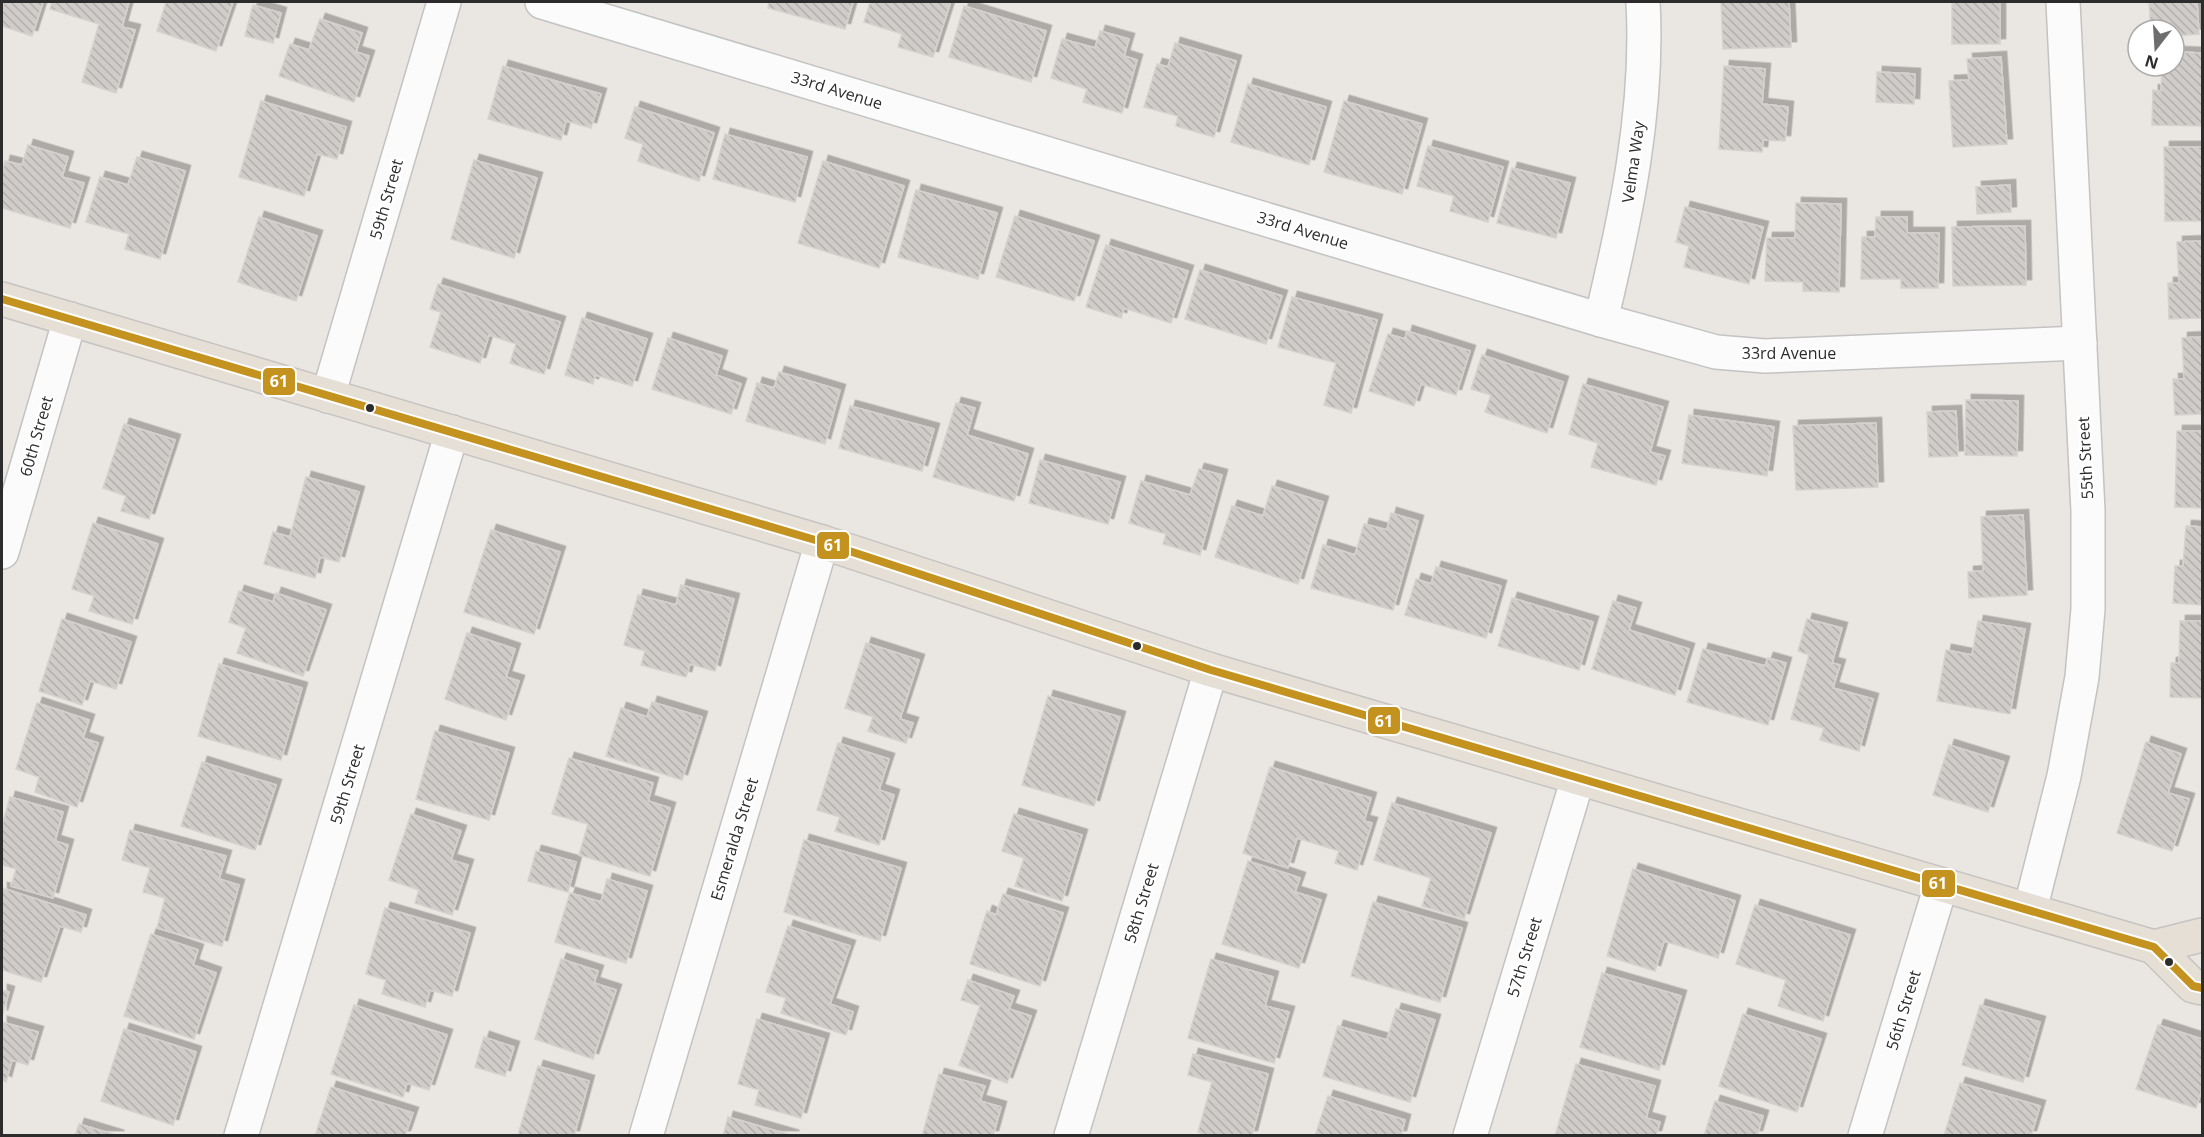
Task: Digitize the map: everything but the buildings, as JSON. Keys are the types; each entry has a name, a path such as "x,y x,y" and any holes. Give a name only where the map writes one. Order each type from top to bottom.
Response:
{"main road":[{"path":"2,299 822,542 1211,670 2154,947 2193,986 2202,988"},
{"path":"2154,947 2202,935"}],"street":[{"name":"59th Street","path":"328,396 444,2"},
{"name":"33rd Avenue","path":"542,2 1601,320 1716,352 1765,356 2080,343"},
{"name":"Velma Way","path":"1601,320 1621,236 1639,129 1643,2"},
{"name":"55th Street","path":"2030,910 2064,776 2082,676 2088,609 2088,511 2063,2"},
{"name":"60th Street","path":"2,552 70,319"},
{"name":"59th Street","path":"241,1136 452,432"},
{"name":"Esmeralda Street","path":"646,1136 822,542"},
{"name":"58th Street","path":"1071,1136 1211,670"},
{"name":"57th Street","path":"1470,1136 1578,778"},
{"name":"56th Street","path":"1865,1136 1941,885"}],"transit line":[{"name":"61","path":"2,299 822,542 1211,670 2154,947 2193,986 2202,988"}]}
